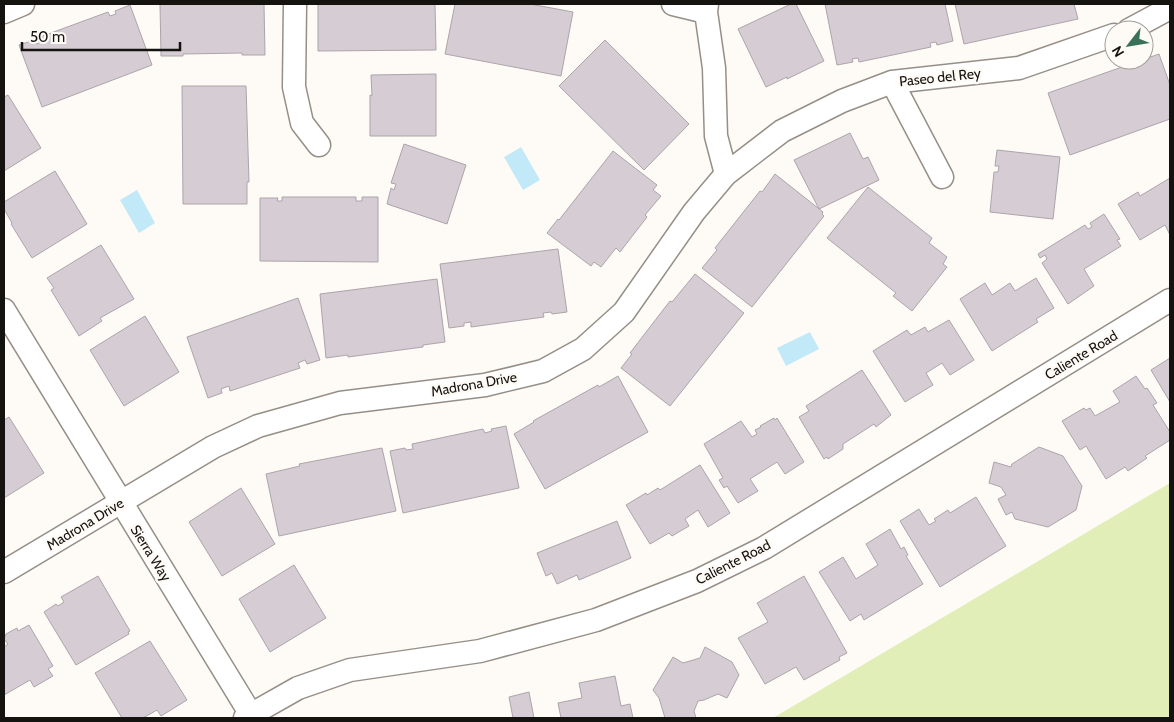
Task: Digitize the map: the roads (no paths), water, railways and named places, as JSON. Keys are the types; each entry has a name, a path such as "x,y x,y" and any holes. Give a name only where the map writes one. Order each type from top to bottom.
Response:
{"street":[{"path":"4,12 23,4"},
{"path":"295,4 294,87 302,122 319,145"},
{"path":"673,4 706,8 714,68 716,136 726,174"},
{"path":"1148,20 1170,8"},
{"name":"Paseo del Rey","path":"726,174 782,131 842,101 892,82 1019,68 1104,38"},
{"path":"892,82 942,177"},
{"name":"Madrona Drive","path":"4,572 212,447 258,426 340,403 485,385 543,371 567,358 583,349 624,312 694,212 726,174"},
{"name":"Caliente Road","path":"250,717 298,688 350,670 480,651 596,620 698,581 764,548 1170,300"},
{"name":"Sierra Way","path":"4,310 250,717"}],"water":[{"path":"521,147 540,180 523,190 504,157"},
{"path":"137,190 155,223 139,233 120,200"},
{"path":"810,332 819,349 786,366 777,348"}]}
